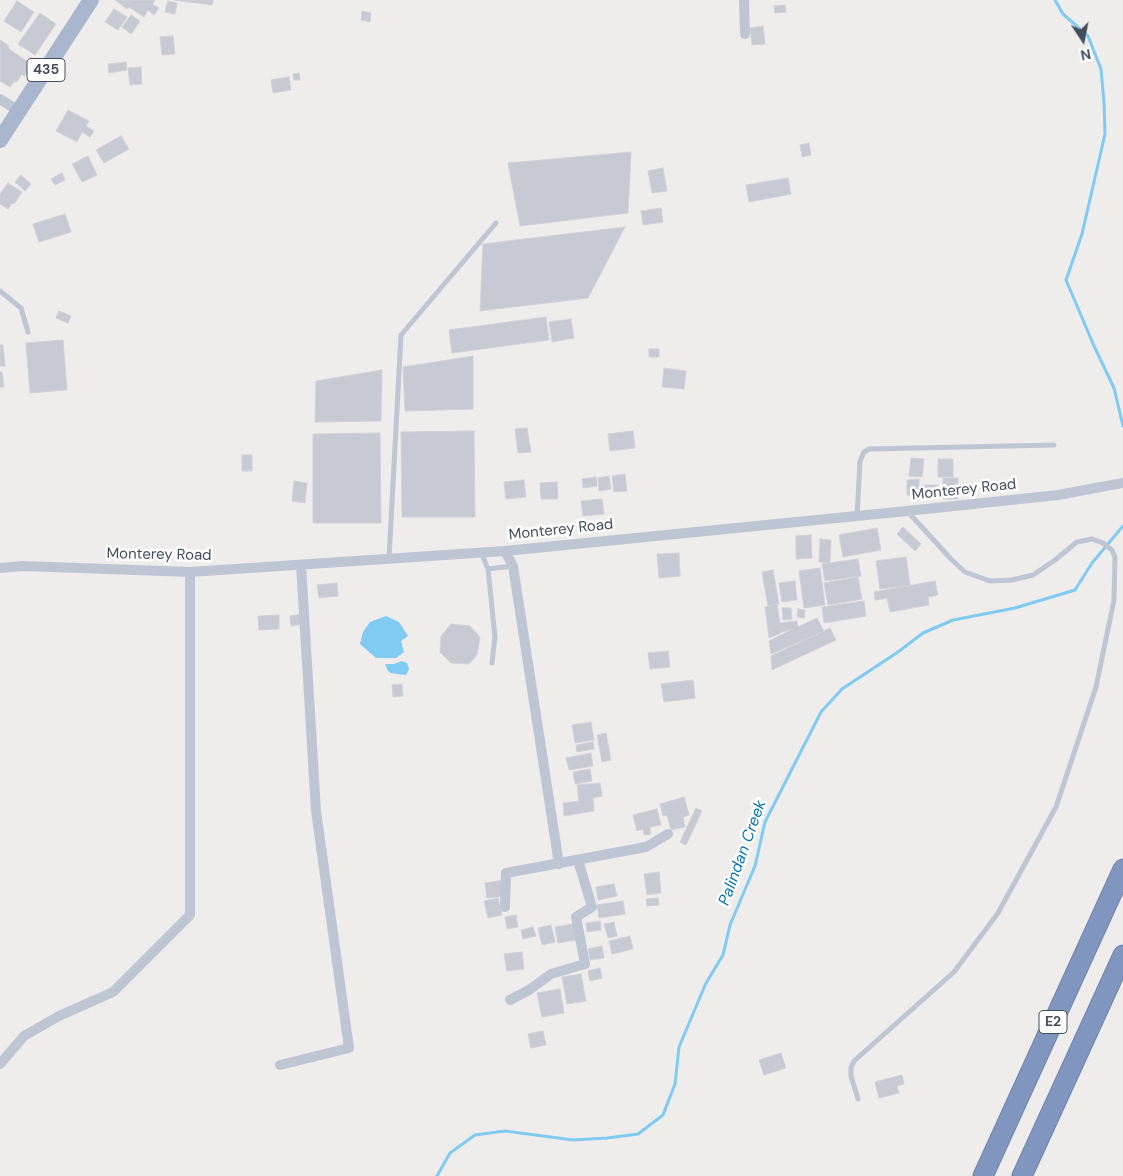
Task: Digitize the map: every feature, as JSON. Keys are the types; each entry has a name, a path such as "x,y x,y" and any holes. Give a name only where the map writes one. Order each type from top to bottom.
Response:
{"highway":[{"name":"E2","path":"983,1176 1123,869"},
{"name":"E2","path":"1022,1176 1123,955"}],"main road":[{"name":"435","path":"0,140 91,0"}],"street":[{"path":"744,0 744,34"},
{"path":"0,99 19,111"},
{"name":"Monterey Road","path":"0,568 23,566 190,572 481,552 1058,495 1119,484"},
{"path":"505,550 513,566 559,864"},
{"path":"280,1064 349,1048 316,811 301,565"},
{"path":"0,1064 24,1036 59,1016 113,992 190,915 190,572"},
{"path":"505,907 506,873 646,847 668,834"},
{"path":"510,1000 529,990 551,974 585,964 576,917 592,907 578,860"}],"lane":[{"path":"389,558 400,335 496,223"},
{"path":"0,291 21,308 28,332"},
{"path":"857,516 860,461 864,452 868,450 1054,445"},
{"path":"858,1099 851,1076 851,1068 854,1061 954,972 998,913 1056,807 1096,687 1114,600 1115,557 1112,550 1103,543 1092,539 1077,542 1033,575 1012,580 990,581 965,572 907,511"},
{"path":"481,552 488,569 495,637 492,663"},
{"path":"488,569 513,566"}],"water":[{"path":"386,616 399,622 408,636 401,641 404,652 396,658 376,658 360,644 363,632 370,622"},
{"path":"402,661 407,663 409,669 406,675 391,673 385,664 394,664"}],"building":[{"path":"115,0 155,0 152,4 159,8 154,15 148,10 144,17 129,7 127,9"},
{"path":"174,0 213,0 212,5"},
{"path":"17,1 34,12 21,32 4,21"},
{"path":"168,1 177,3 175,14 165,12"},
{"path":"785,5 786,12 775,13 774,6"},
{"path":"114,9 127,17 118,30 105,22"},
{"path":"362,11 371,13 370,22 361,20"},
{"path":"40,13 56,24 35,55 18,44"},
{"path":"131,15 140,21 131,34 122,27"},
{"path":"763,26 765,44 752,45 750,28"},
{"path":"173,36 175,54 162,55 160,37"},
{"path":"0,40 32,65 24,76 22,74 17,82 15,81 10,87 0,81"},
{"path":"126,62 127,70 109,73 108,64"},
{"path":"141,67 142,84 130,85 128,68"},
{"path":"299,73 300,80 294,80 293,74"},
{"path":"289,77 291,90 273,93 271,80"},
{"path":"68,110 89,121 86,126 94,131 90,137 82,132 77,142 56,131"},
{"path":"121,136 129,149 104,163 96,150"},
{"path":"809,143 811,155 802,157 800,145"},
{"path":"631,152 628,213 520,226 508,163"},
{"path":"88,156 97,175 82,182 72,164"},
{"path":"663,168 667,191 652,193 648,171"},
{"path":"62,173 65,180 55,185 51,179"},
{"path":"21,175 31,184 25,191 15,182"},
{"path":"788,178 791,194 749,202 746,185"},
{"path":"8,183 22,192 8,209 0,204 0,194"},
{"path":"661,208 663,222 643,225 641,211"},
{"path":"65,214 71,232 39,242 33,224"},
{"path":"625,227 588,298 480,311 483,244"},
{"path":"59,311 71,316 68,323 56,318"},
{"path":"546,317 549,340 452,353 449,330"},
{"path":"571,319 574,338 552,342 549,322"},
{"path":"63,340 67,390 30,393 26,343"},
{"path":"0,345 3,345 5,366 0,366"},
{"path":"649,349 659,349 659,357 649,357"},
{"path":"473,356 473,409 405,411 403,367"},
{"path":"664,368 686,371 684,389 662,387"},
{"path":"382,370 381,421 315,422 316,381"},
{"path":"0,372 2,372 4,387 0,387"},
{"path":"527,428 531,452 518,453 515,429"},
{"path":"474,431 475,517 402,517 401,432"},
{"path":"633,431 635,448 610,451 608,434"},
{"path":"380,433 381,523 313,523 313,434"},
{"path":"242,455 252,455 252,471 242,471"},
{"path":"911,458 924,459 922,477 909,476"},
{"path":"938,459 953,459 953,477 938,477"},
{"path":"625,474 627,491 614,492 612,476"},
{"path":"609,476 611,489 599,491 598,478"},
{"path":"596,477 597,486 583,488 582,479"},
{"path":"943,478 958,478 958,499 943,499"},
{"path":"919,479 919,495 907,495 907,480"},
{"path":"524,480 526,497 506,499 504,482"},
{"path":"294,481 307,483 305,503 292,501"},
{"path":"557,482 558,499 541,499 540,483"},
{"path":"922,485 938,485 938,498 922,498"},
{"path":"602,499 604,514 583,516 581,501"},
{"path":"903,527 921,544 915,551 897,534"},
{"path":"877,528 881,550 843,557 839,535"},
{"path":"811,535 812,558 796,559 796,536"},
{"path":"820,539 831,540 830,563 819,562"},
{"path":"679,553 680,576 659,578 657,554"},
{"path":"906,557 910,585 880,589 876,561"},
{"path":"858,559 861,576 825,581 822,564"},
{"path":"820,568 825,605 804,608 799,571"},
{"path":"773,570 779,604 768,606 762,572"},
{"path":"858,577 862,599 828,605 824,583"},
{"path":"795,581 797,600 782,602 779,583"},
{"path":"935,581 938,595 928,597 929,605 890,612 887,598 875,600 874,592"},
{"path":"337,583 338,596 319,598 317,585"},
{"path":"864,601 866,616 824,623 822,607"},
{"path":"777,604 780,623 797,621 798,627 817,618 824,631 771,654 769,641 791,630 781,632 769,638 765,607"},
{"path":"782,608 791,608 792,619 783,620"},
{"path":"798,609 805,610 804,618 797,617"},
{"path":"302,614 303,624 291,626 290,616"},
{"path":"279,615 279,629 259,630 258,616"},
{"path":"451,624 470,626 480,637 477,655 469,664 451,663 440,652 441,636"},
{"path":"830,628 836,640 772,670 771,656"},
{"path":"668,651 670,667 650,669 648,653"},
{"path":"693,680 695,698 664,702 661,684"},
{"path":"402,684 403,696 393,697 392,685"},
{"path":"591,722 594,740 575,743 572,725"},
{"path":"606,733 611,760 602,762 597,735"},
{"path":"593,742 594,749 577,752 576,745"},
{"path":"591,753 593,766 569,770 566,758"},
{"path":"590,769 592,781 575,784 573,772"},
{"path":"600,783 602,796 593,798 594,811 564,816 563,803 579,801 577,785"},
{"path":"684,797 689,815 683,817 685,827 671,830 667,815 663,816 660,804"},
{"path":"696,808 702,811 686,845 680,842"},
{"path":"657,809 661,825 650,827 651,834 644,835 643,829 637,831 633,815"},
{"path":"659,872 661,893 647,895 644,874"},
{"path":"503,880 505,896 487,898 485,883"},
{"path":"614,884 617,896 598,900 596,887"},
{"path":"498,898 502,915 488,918 484,901"},
{"path":"658,898 659,905 647,906 646,899"},
{"path":"623,901 625,914 599,918 597,905"},
{"path":"516,915 518,927 507,929 505,917"},
{"path":"600,921 601,930 587,932 586,923"},
{"path":"614,922 617,936 608,938 604,924"},
{"path":"573,924 576,940 558,943 555,927"},
{"path":"551,925 555,942 542,945 538,928"},
{"path":"533,927 536,936 523,939 521,930"},
{"path":"630,936 633,949 612,954 609,941"},
{"path":"602,946 604,958 590,960 588,949"},
{"path":"522,952 524,969 507,971 504,954"},
{"path":"600,968 602,978 590,981 588,971"},
{"path":"581,974 586,1001 567,1004 562,977"},
{"path":"560,989 564,1013 542,1017 537,993"},
{"path":"543,1031 546,1045 531,1048 528,1034"},
{"path":"781,1053 786,1068 764,1075 759,1060"},
{"path":"902,1075 904,1084 897,1086 899,1093 879,1098 875,1082"}],"waterway":[{"path":"1055,0 1063,14 1088,36 1101,69 1105,134 1082,234 1066,280 1114,388 1123,426"},
{"name":"Palindan Creek","path":"437,1176 450,1153 475,1135 505,1131 573,1140 607,1138 638,1134 663,1115 675,1084 679,1047 706,983 723,955 730,925 755,866 765,822 821,712 842,689 923,633 953,620 1015,608 1075,590 1092,563 1123,526"}]}
